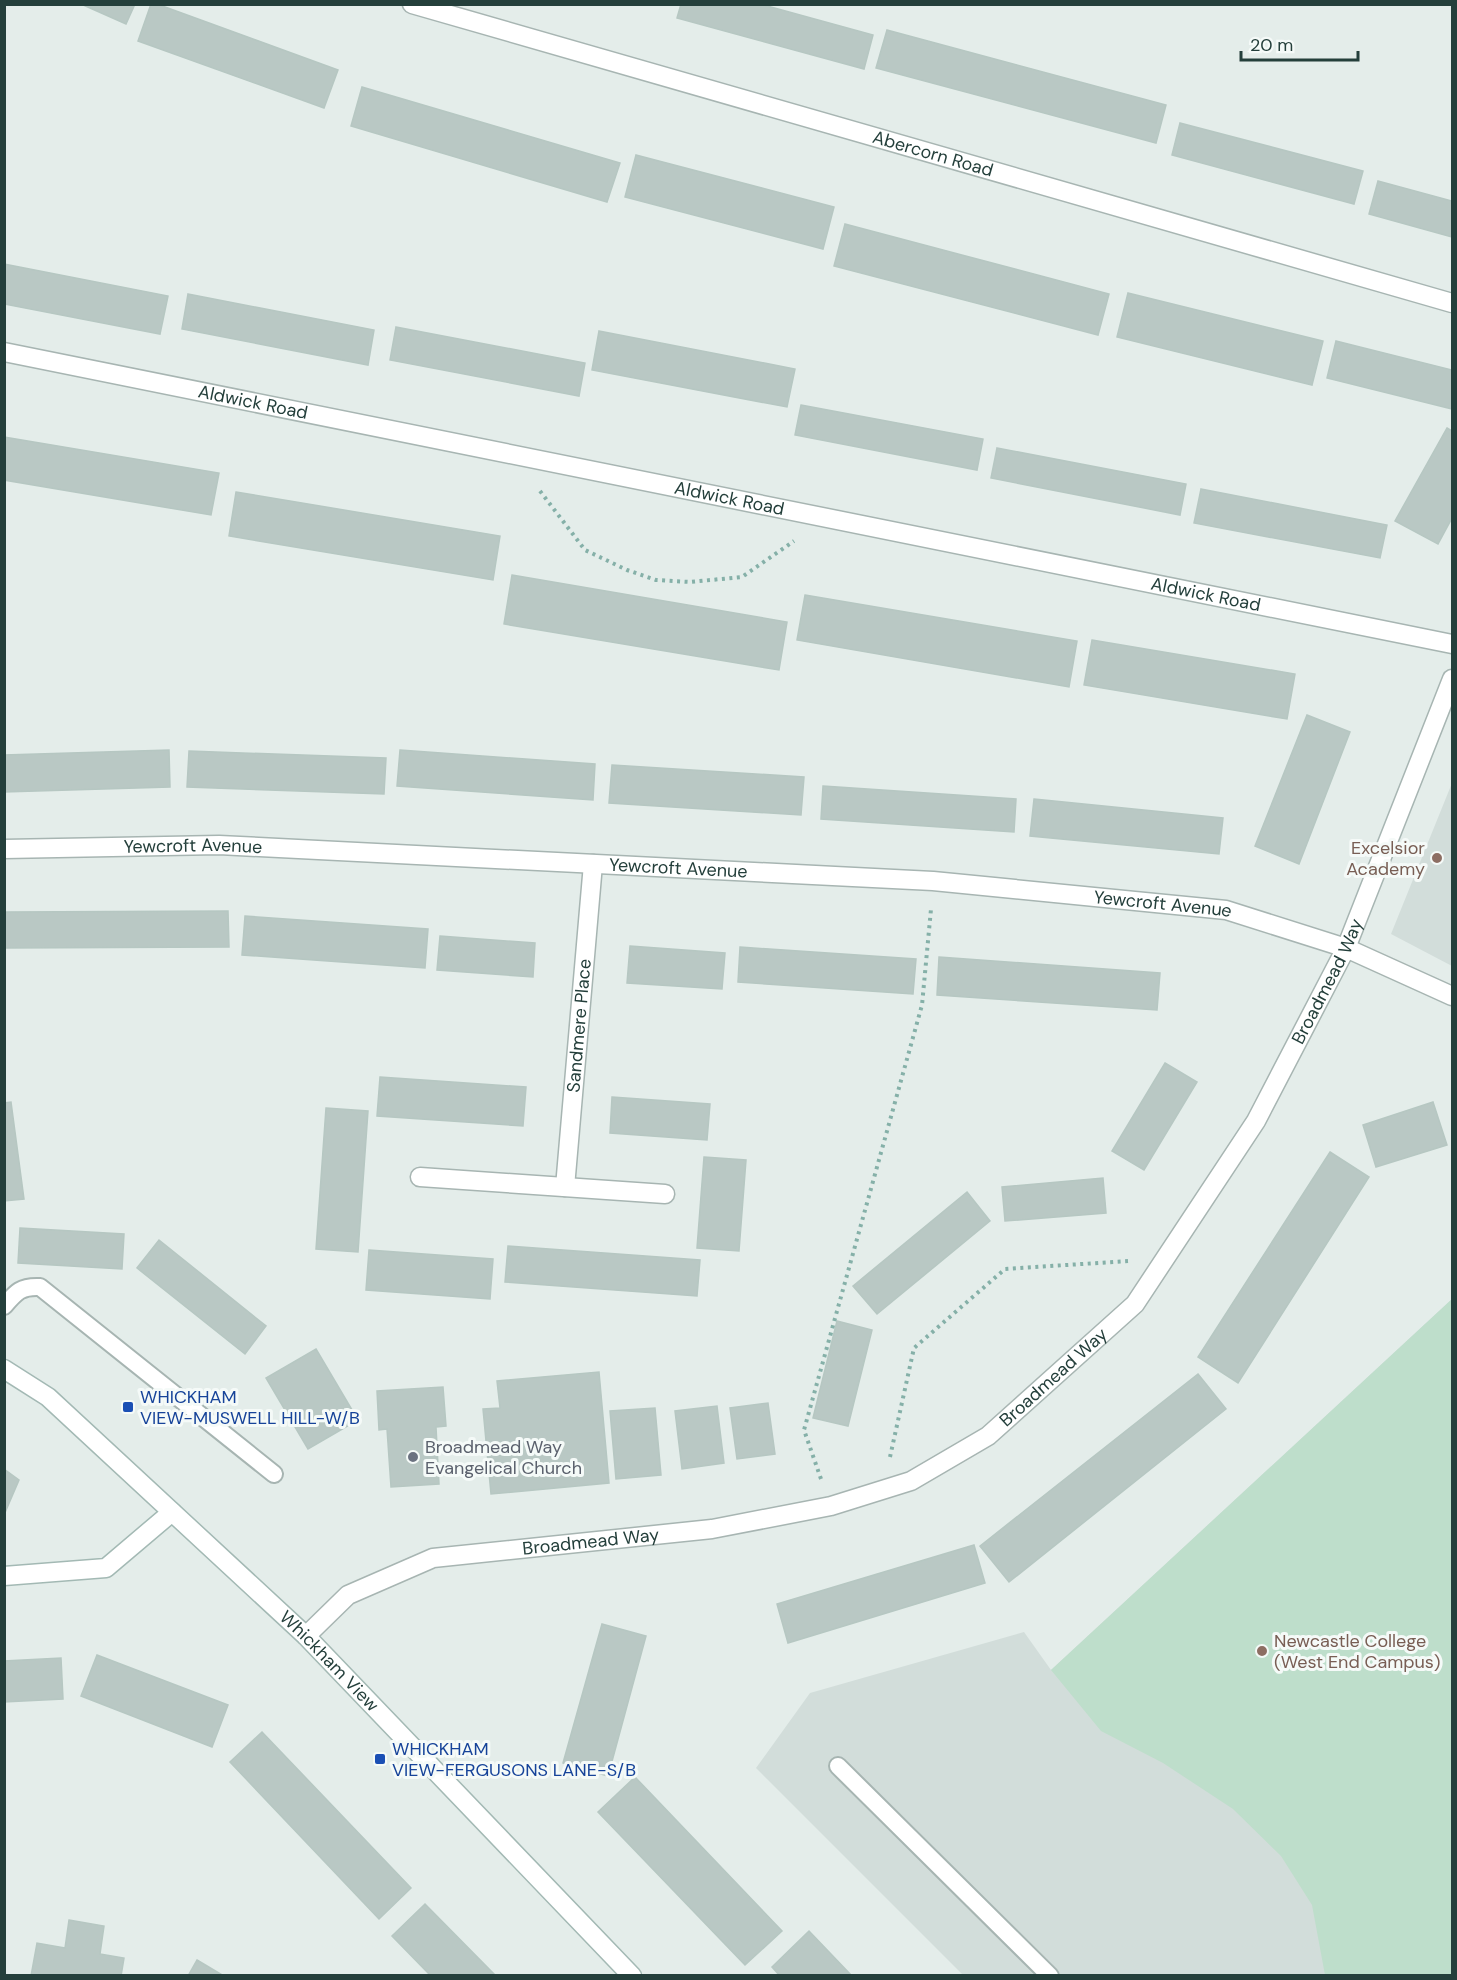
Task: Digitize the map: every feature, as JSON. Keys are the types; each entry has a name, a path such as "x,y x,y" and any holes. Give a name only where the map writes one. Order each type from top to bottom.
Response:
{"street":[{"name":"Abercorn Road","path":"412,4 1452,303"},
{"name":"Aldwick Road","path":"4,352 1452,644"},
{"name":"Broadmead Way","path":"306,1636 348,1595 434,1558 712,1529 831,1506 912,1481 988,1436 1135,1304 1256,1121 1346,948 1452,679"},
{"name":"Yewcroft Avenue","path":"4,849 219,844 933,881 1226,910 1346,948 1452,996"},
{"name":"Sandmere Place","path":"565,1187 593,864"},
{"path":"420,1177 665,1194"},
{"name":"Whickham View","path":"4,1369 48,1397 306,1636 632,1976"},
{"path":"4,1576 106,1568 172,1512"}],"lane":[{"path":"4,1306 16,1292 28,1286 40,1287 274,1474"},
{"path":"838,1766 1050,1976"}],"path":[{"path":"546,461 540,492 585,550 627,570 656,580 690,582 742,576 798,538 803,513"},
{"path":"831,1506 804,1430 922,1005 933,881"},
{"path":"883,1490 914,1348 1005,1269 1166,1258"}],"shaded area":[{"name":"Excelsior Academy","path":"1452,783 1452,966 1391,934"},
{"name":"Newcastle College (West End Campus)","path":"1452,1299 1452,1975 963,1975 756,1768 810,1693 1024,1632 1051,1670"}],"green space":[{"path":"1452,1299 1452,1975 1325,1975 1312,1905 1281,1856 1233,1809 1163,1763 1101,1731 1051,1670"}],"building":[{"path":"81,4 135,4 126,24"},
{"path":"151,4 157,4 338,70 324,108 138,41"},
{"path":"681,4 760,4 873,35 864,69 677,18"},
{"path":"887,30 1166,105 1156,143 876,68"},
{"path":"362,87 620,163 607,202 351,126"},
{"path":"1180,123 1363,171 1354,204 1172,155"},
{"path":"636,155 834,207 823,249 625,197"},
{"path":"1378,181 1452,201 1452,237 1369,214"},
{"path":"845,224 1109,294 1098,335 834,266"},
{"path":"4,264 168,296 160,334 4,304"},
{"path":"1128,293 1323,341 1312,385 1117,337"},
{"path":"188,294 374,330 368,365 182,329"},
{"path":"396,327 585,363 579,396 390,360"},
{"path":"599,331 795,369 787,407 592,370"},
{"path":"1336,341 1452,370 1452,409 1327,378"},
{"path":"801,405 983,439 977,470 795,435"},
{"path":"1447,428 1452,431 1452,518 1438,544 1395,521"},
{"path":"4,437 219,473 211,515 4,480"},
{"path":"997,448 1186,484 1180,515 991,478"},
{"path":"1201,489 1387,525 1380,558 1194,523"},
{"path":"236,492 500,536 493,580 229,536"},
{"path":"512,575 787,622 779,670 504,624"},
{"path":"805,595 1077,641 1069,687 797,640"},
{"path":"1092,640 1295,674 1287,719 1084,685"},
{"path":"1307,715 1350,732 1299,864 1255,846"},
{"path":"169,750 170,787 4,792 4,755"},
{"path":"400,750 595,764 593,800 397,786"},
{"path":"189,751 386,758 384,794 187,787"},
{"path":"612,765 804,777 801,815 609,803"},
{"path":"823,786 1016,799 1014,832 821,819"},
{"path":"1034,799 1223,818 1219,854 1030,836"},
{"path":"228,911 229,947 4,948 4,912"},
{"path":"245,916 428,929 425,968 242,955"},
{"path":"440,936 535,943 533,977 437,970"},
{"path":"630,946 725,953 722,989 627,983"},
{"path":"740,947 916,959 913,994 738,982"},
{"path":"939,957 1160,973 1157,1010 937,995"},
{"path":"1165,1063 1197,1082 1144,1170 1112,1151"},
{"path":"380,1077 526,1087 523,1126 377,1116"},
{"path":"612,1097 710,1104 707,1140 610,1133"},
{"path":"11,1102 24,1199 4,1201 4,1103"},
{"path":"1433,1102 1447,1145 1376,1167 1363,1125"},
{"path":"326,1108 368,1111 358,1252 316,1249"},
{"path":"1330,1152 1369,1177 1238,1383 1198,1357"},
{"path":"704,1157 746,1160 739,1251 697,1248"},
{"path":"1103,1178 1106,1213 1005,1221 1002,1187"},
{"path":"967,1192 990,1221 877,1314 853,1286"},
{"path":"20,1228 124,1234 122,1269 18,1263"},
{"path":"159,1240 266,1326 245,1354 137,1268"},
{"path":"508,1246 700,1260 697,1296 505,1282"},
{"path":"369,1250 493,1259 490,1299 366,1290"},
{"path":"837,1321 872,1330 848,1426 813,1418"},
{"path":"316,1349 358,1420 308,1449 266,1378"},
{"path":"599,1372 609,1483 491,1494 483,1409 500,1408 497,1381"},
{"path":"1198,1374 1226,1409 1009,1582 980,1546"},
{"name":"Broadmead Way Evangelical Church","path":"443,1387 446,1426 436,1427 439,1484 391,1487 387,1429 379,1430 377,1391"},
{"path":"768,1403 775,1454 737,1459 730,1408"},
{"path":"717,1406 724,1463 682,1469 675,1411"},
{"path":"655,1408 661,1475 616,1479 610,1411"},
{"path":"4,1469 19,1480 4,1515"},
{"path":"974,1545 985,1583 788,1643 777,1604"},
{"path":"602,1624 646,1636 608,1776 563,1763"},
{"path":"97,1655 228,1705 212,1747 81,1696"},
{"path":"61,1658 63,1699 4,1702 4,1661"},
{"path":"262,1732 411,1888 379,1919 230,1762"},
{"path":"635,1777 782,1931 745,1965 598,1812"},
{"path":"425,1904 496,1976 431,1976 392,1936"},
{"path":"69,1920 104,1926 100,1954 124,1958 121,1976 31,1976 37,1943 65,1948"},
{"path":"809,1931 852,1976 780,1976 772,1967"},
{"path":"197,1960 224,1976 188,1976"}],"place":[{"name":"Excelsior Academy","path":"1437,858"},
{"name":"WHICKHAM VIEW-MUSWELL HILL-W/B","path":"128,1407"},
{"name":"Broadmead Way Evangelical Church","path":"413,1457"},
{"name":"Newcastle College (West End Campus)","path":"1262,1651"},
{"name":"WHICKHAM VIEW-FERGUSONS LANE-S/B","path":"380,1759"}]}
